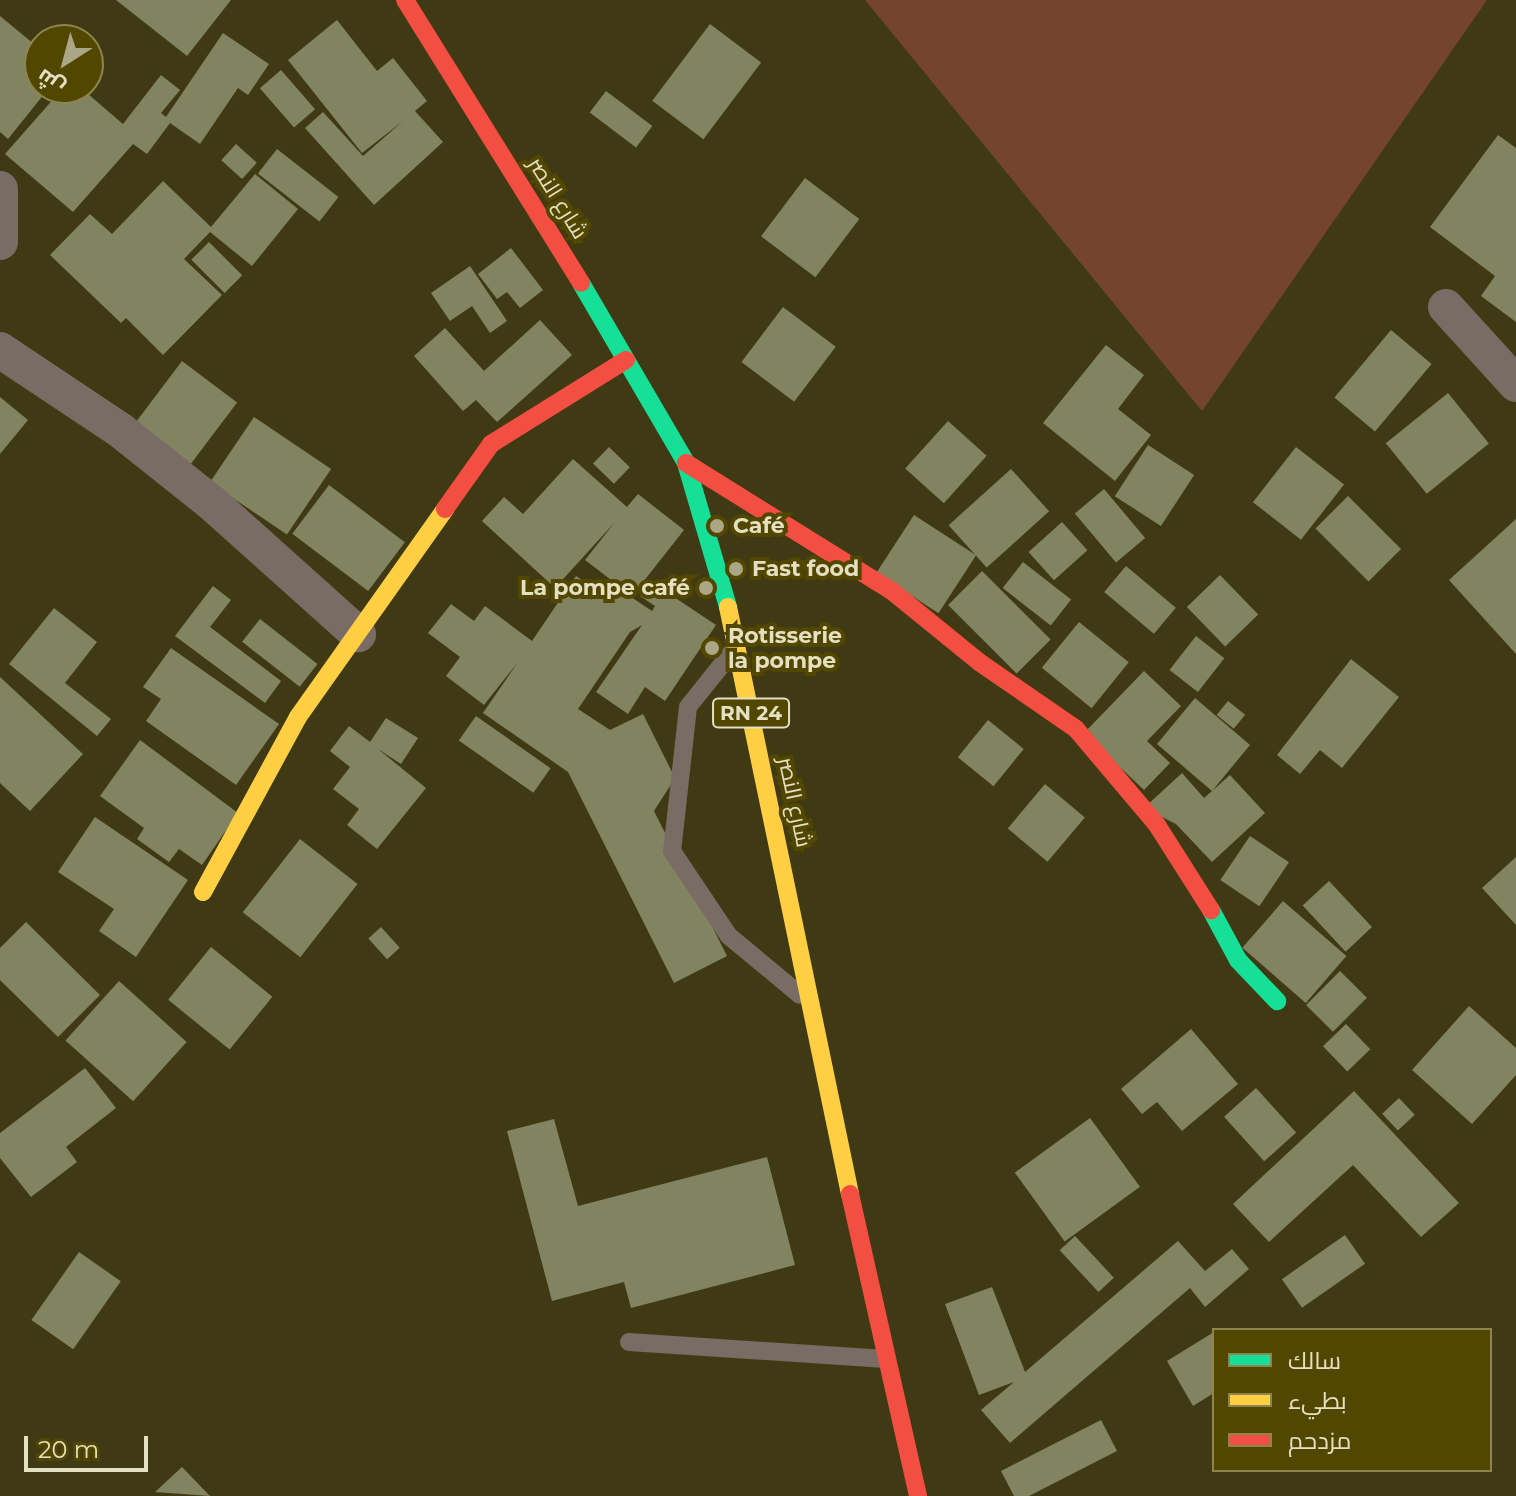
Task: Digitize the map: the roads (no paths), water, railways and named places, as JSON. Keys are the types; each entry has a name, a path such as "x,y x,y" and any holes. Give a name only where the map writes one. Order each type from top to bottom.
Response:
{"main road":[{"name":"شارع النصر","path":"405,0 686,463 736,646 885,1359 918,1496"},
{"path":"203,892 298,717 491,444 626,360"},
{"path":"686,463 893,592 979,662 1076,729 1157,825 1194,878 1238,960 1277,1001"}],"street":[{"path":"0,189 0,242"},
{"path":"1446,307 1516,384"},
{"path":"0,350 120,430 213,504 358,634"}],"lane":[{"path":"736,646 688,707 672,851 729,936 813,1006"},
{"path":"629,1342 885,1359"}],"place":[{"name":"Café","path":"717,526"},
{"name":"Fast food","path":"736,569"},
{"name":"La pompe café","path":"706,588"},
{"name":"Rotisserie la pompe","path":"712,648"}]}
